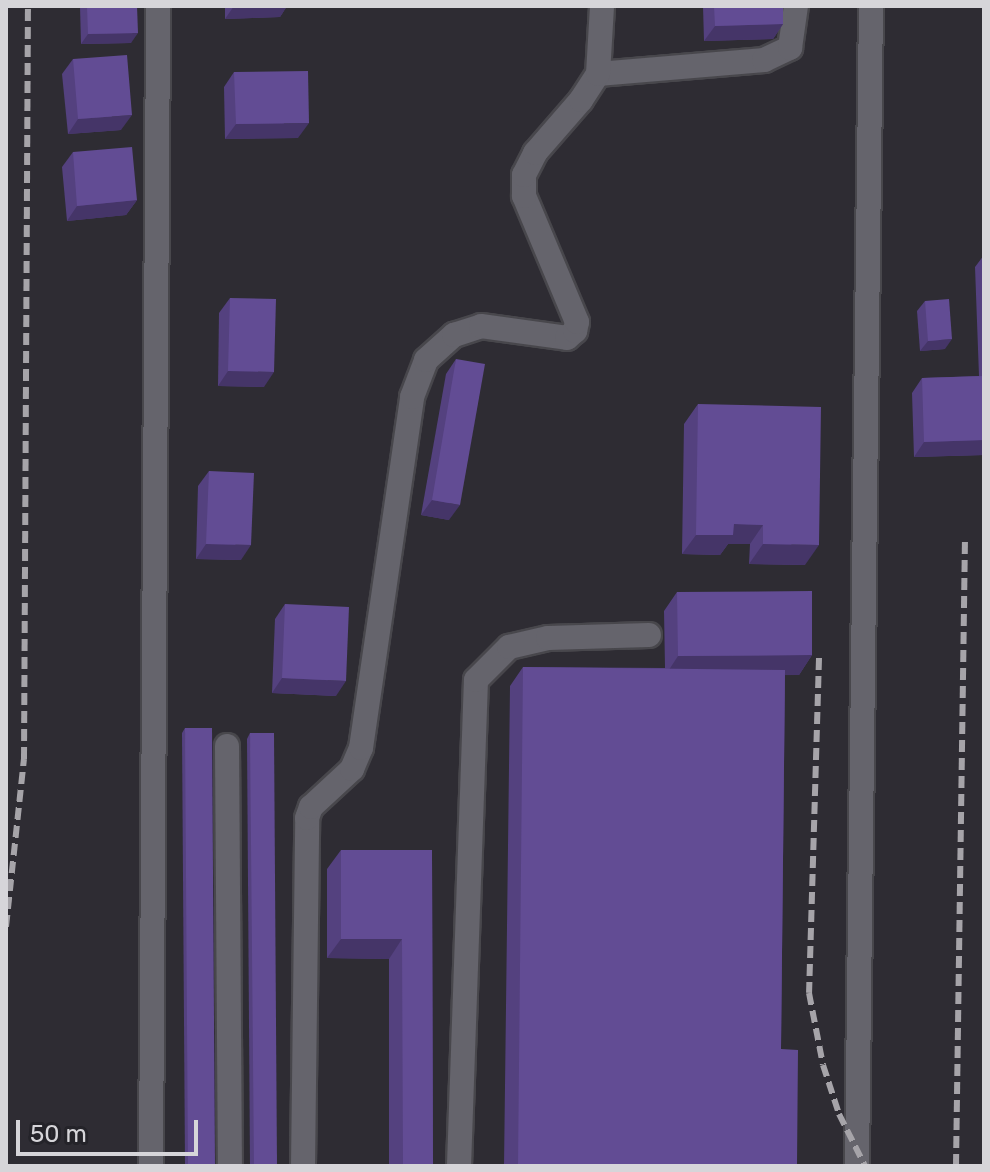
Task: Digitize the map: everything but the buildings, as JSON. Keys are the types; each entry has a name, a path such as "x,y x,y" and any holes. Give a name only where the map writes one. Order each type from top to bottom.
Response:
{"street":[{"path":"151,1166 158,6"},
{"path":"303,1166 307,818 311,807 352,769 361,748 412,397 426,360 454,335 481,326 567,338 575,331 577,322 524,196 524,175 535,153 581,100 598,74 602,6"},
{"path":"598,74 764,60 790,48 796,6"},
{"path":"857,1166 871,6"},
{"path":"459,1166 476,680 509,647 548,638 649,635"},
{"path":"227,746 230,1166"}],"railway":[{"path":"6,927 24,759 28,6"},
{"path":"956,1166 965,538"},
{"path":"819,658 809,993 823,1065 839,1114 865,1166"}]}
